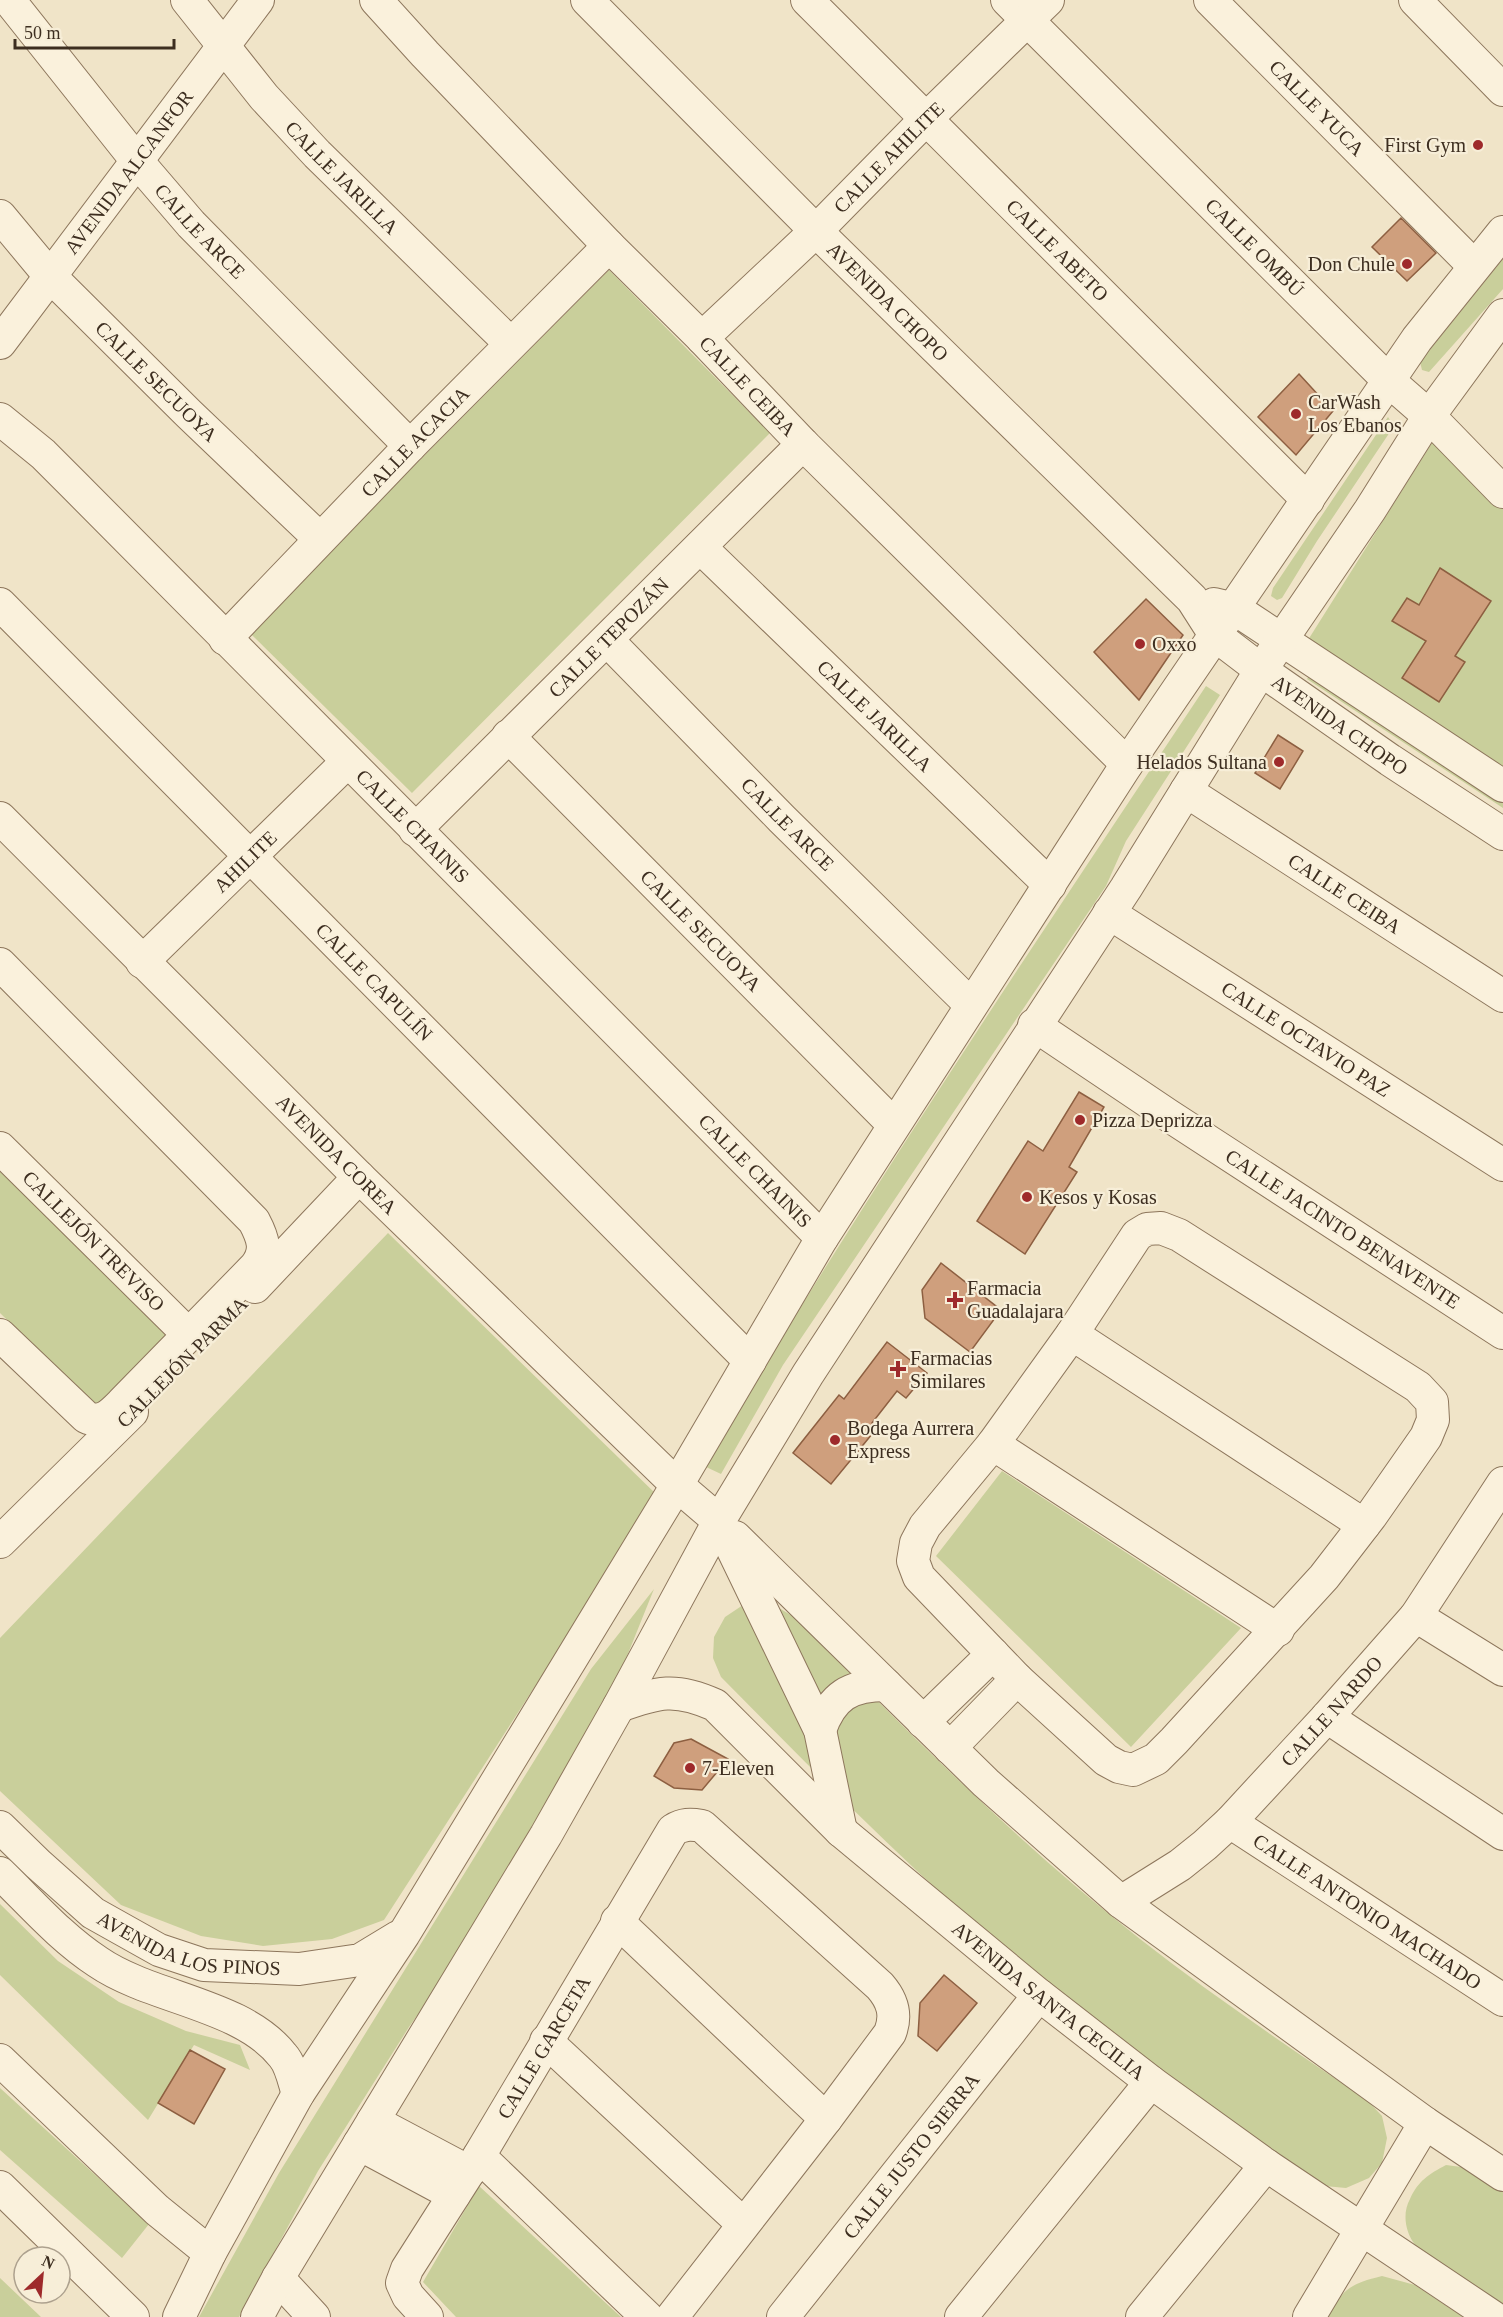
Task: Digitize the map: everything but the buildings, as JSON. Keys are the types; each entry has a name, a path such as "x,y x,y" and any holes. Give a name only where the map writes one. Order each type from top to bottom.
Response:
{"street":[{"name":"CALLE ARCE","path":"9,0 136,161 191,224 410,446"},
{"name":"CALLE JARILLA","path":"187,0 264,97 317,154 510,343"},
{"name":"AVENIDA ALCANFOR","path":"0,343 258,0"},
{"name":"CALLE CEIBA","path":"376,0 609,246 702,338 803,444 1127,764"},
{"name":"AVENIDA CHOPO","path":"587,0 816,231 1192,599 1215,635 1390,760 1503,834"},
{"name":"CALLE ABETO","path":"807,0 1308,500"},
{"name":"CALLE YUCA","path":"1210,0 1474,266"},
{"path":"1415,0 1503,90"},
{"name":"CALLE AHILITE","path":"702,338 816,231 925,120 1028,7"},
{"name":"CALLE OMBÚ","path":"1028,7 1389,381 1429,416 1503,492"},
{"name":"CALLE SECUOYA","path":"0,216 50,276 189,414 320,539"},
{"path":"179,2317 210,2253 298,2094 404,1934 677,1485 822,1238 1127,764 1418,339 1503,232"},
{"name":"CALLE ACACIA","path":"225,639 510,343 609,246"},
{"path":"257,2317 278,2278 546,1835 719,1521 808,1374 1109,913 1281,639 1370,510 1429,416 1503,315"},
{"name":"CALLE CHAINIS","path":"0,419 43,454 414,830 822,1238"},
{"name":"CALLE TEPOZÁN","path":"414,830 803,444"},
{"name":"CALLE JARILLA","path":"700,547 1050,885"},
{"name":"AVENIDA CHOPO","path":"1192,599 1235,609 1503,786"},
{"name":"CALLE CAPULÍN","path":"0,604 750,1361"},
{"name":"CALLE ARCE","path":"607,640 782,819 971,1005"},
{"name":"CALLE SECUOYA","path":"508,736 894,1125"},
{"name":"AHILITE","path":"142,962 347,762"},
{"name":"CALLE CEIBA","path":"1186,791 1503,996"},
{"name":"AVENIDA COREA","path":"0,818 359,1178 677,1485 719,1521"},
{"name":"CALLE OCTAVIO PAZ","path":"1109,913 1503,1165"},
{"path":"0,964 254,1221 264,1244 260,1261 112,1413 100,1420 94,1421 86,1418 0,1335"},
{"name":"CALLE JACINTO BENAVENTE","path":"1034,1026 1503,1333"},
{"name":"CALLEJÓN TREVISO","path":"0,1148 188,1334"},
{"name":"CALLEJÓN PARMA","path":"4,1531 182,1362 359,1178"},
{"path":"1161,1228 1179,1235 1418,1387 1432,1402 1433,1420 1426,1437 1324,1577 1278,1630 1156,1759 1133,1770 1119,1767 1106,1760 1017,1679 919,1577 913,1561 916,1543 925,1526 993,1444 1072,1334 1137,1235 1147,1229 1161,1228"},
{"path":"1072,1334 1364,1525"},
{"path":"993,1444 1278,1630"},
{"name":"CALLE NARDO","path":"1120,1902 1180,1865 1230,1822 1416,1616 1500,1493"},
{"path":"719,1521 986,1783 1120,1902 1425,2123 1503,2175"},
{"path":"719,1521 820,1730 842,1831"},
{"path":"1416,1616 1503,1670"},
{"path":"923,1722 993,1654"},
{"path":"950,1748 1017,1679"},
{"path":"820,1730 826,1713 837,1700 851,1690 868,1685 886,1685"},
{"name":"AVENIDA SANTA CECILIA","path":"619,1706 653,1694 673,1693 696,1697 715,1705 842,1831 1039,1995 1151,2082 1266,2165 1494,2317"},
{"path":"1327,1717 1503,1834"},
{"name":"CALLE ANTONIO MACHADO","path":"1230,1822 1503,2000"},
{"name":"CALLE GARCETA","path":"428,2317 408,2296 402,2283 407,2269 467,2174 673,1830 683,1824 702,1826 888,1995 894,2013 890,2033 826,2119"},
{"name":"AVENIDA LOS PINOS","path":"0,1827 93,1913 159,1950 204,1965 299,1969 360,1960 404,1934"},
{"name":"AVENIDA LOS PINOS","path":"0,1873 68,1938 98,1963 144,1986 229,2017 265,2036 285,2058 298,2094"},
{"path":"617,1921 826,2119 742,2224 672,2317"},
{"path":"144,1986 159,1950"},
{"name":"CALLE JUSTO SIERRA","path":"783,2317 1039,1995"},
{"path":"546,2041 742,2224"},
{"path":"0,2060 157,2210 210,2253"},
{"path":"961,2317 1151,2082"},
{"path":"1309,2317 1425,2123"},
{"path":"366,2132 467,2174 647,2317"},
{"path":"1142,2317 1266,2165"},
{"path":"0,2187 134,2317"},
{"path":"278,2278 314,2317"}],"green space":[{"path":"1503,259 1503,289 1429,372 1422,370 1420,362"},
{"path":"609,270 770,433 412,793 249,632"},
{"path":"1388,417 1394,426 1282,598 1277,600 1271,596 1273,588"},
{"path":"1437,435 1503,504 1503,767 1308,640"},
{"path":"1313,670 1503,794 1503,808 1307,679"},
{"path":"1206,686 1220,695 1126,841 1106,886 783,1365 721,1474 704,1466 887,1170"},
{"path":"0,1163 172,1333 98,1409 0,1313"},
{"path":"388,1233 658,1496 384,1920 332,1939 263,1946 201,1936 121,1905 0,1791 0,1638"},
{"path":"1002,1471 1241,1628 1131,1747 936,1556"},
{"path":"654,1589 615,1686 433,1993 318,2171 239,2317 199,2317 279,2173 591,1669"},
{"path":"769,1602 794,1617 962,1784 1094,1902 1195,1981 1367,2100 1382,2116 1387,2138 1382,2163 1369,2178 1346,2188 1325,2186 1228,2120 1086,2016 996,1942 893,1848 721,1677 713,1658 714,1637 725,1617 746,1603"},
{"path":"0,1904 58,1961 119,2002 186,2031 240,2045 250,2070 194,2045 148,2120 0,1975"},
{"path":"0,2088 149,2224 122,2258 0,2150"},
{"path":"1446,2165 1469,2168 1503,2187 1503,2308 1435,2263 1416,2246 1409,2235 1405,2217 1413,2193 1425,2179"},
{"path":"479,2186 621,2317 456,2317 423,2282"},
{"path":"1382,2276 1415,2285 1463,2317 1327,2317 1343,2293 1355,2285"},
{"path":"0,2278 12,2289 12,2305 28,2305 41,2317 0,2317"}],"place":[{"name":"First Gym","path":"1478,145"},
{"name":"Don Chule","path":"1407,264"},
{"name":"CarWash Los Ebanos","path":"1296,414"},
{"name":"Oxxo","path":"1140,644"},
{"name":"Helados Sultana","path":"1279,762"},
{"name":"Pizza Deprizza","path":"1080,1120"},
{"name":"Kesos y Kosas","path":"1027,1197"},
{"name":"Farmacia Guadalajara","path":"955,1300"},
{"name":"Farmacias Similares","path":"898,1369"},
{"name":"Bodega Aurrera Express","path":"835,1440"},
{"name":"7-Eleven","path":"690,1768"}]}
